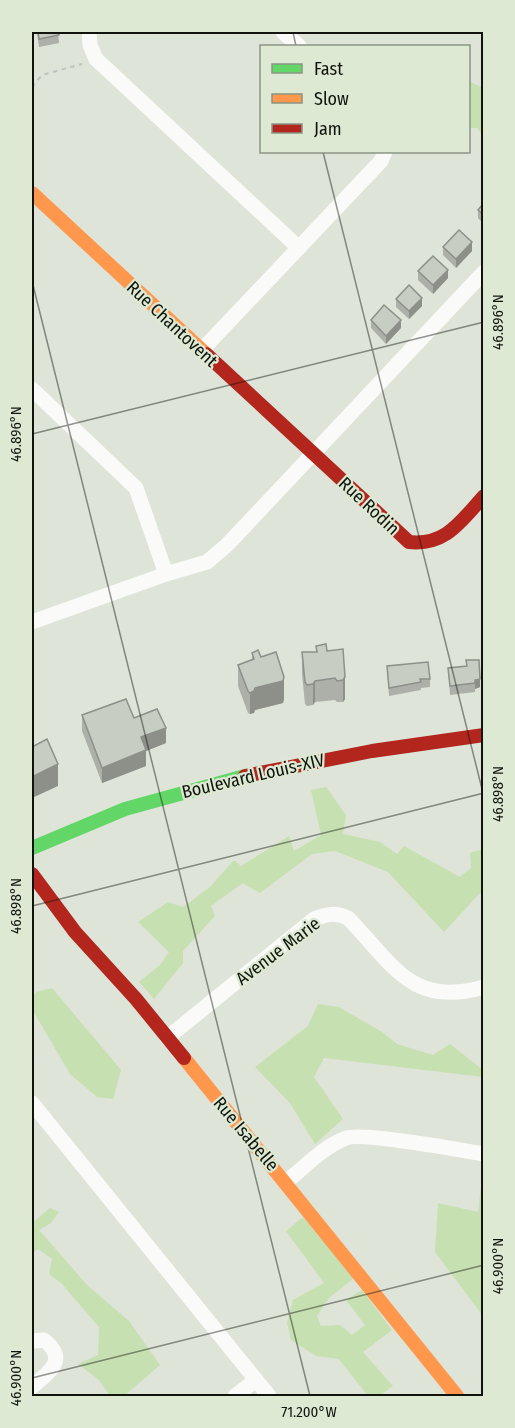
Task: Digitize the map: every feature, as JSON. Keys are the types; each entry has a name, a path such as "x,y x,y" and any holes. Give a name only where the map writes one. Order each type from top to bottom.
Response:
{"street":[{"path":"89,32 90,45 96,59 299,248"},
{"path":"283,32 298,45"},
{"path":"201,351 381,161 385,153"},
{"name":"Rue Chantovent","path":"32,193 313,454"},
{"path":"32,622 166,574 207,562 227,545 483,272"},
{"path":"32,389 136,488 166,574"},
{"name":"Rue Rodin","path":"313,454 409,542 422,545 435,542 448,534 483,496"},
{"name":"Boulevard Louis-XIV","path":"32,848 125,809 258,772 372,751 483,735"},
{"name":"Rue Isabelle","path":"32,874 75,932 136,999 457,1396"},
{"name":"Avenue Marie","path":"167,1038 314,920 327,914 337,914 348,918 411,983 430,991 448,993 483,987"},
{"path":"32,1103 269,1396"},
{"path":"286,1182 330,1146 349,1137 385,1139 483,1154"},
{"path":"32,1341 44,1340 53,1348 56,1359 52,1370 32,1387"},
{"path":"235,1396 256,1380"}],"path":[{"path":"32,87 42,75 96,59"}],"green space":[{"path":"470,82 483,88 483,136 477,128 470,128"},
{"path":"326,787 346,815 343,834 380,842 397,854 404,846 460,877 471,868 470,853 483,849 483,896 480,893 444,932 388,872 335,851 312,854 260,893 243,883 211,906 215,916 183,951 183,963 154,999 139,982 160,965 169,952 138,922 168,902 183,907 210,887 234,860 241,866 289,836 294,851 321,835 311,790"},
{"path":"52,988 121,1070 113,1099 97,1097 70,1074 32,1009 32,996 36,992"},
{"path":"318,1004 339,1007 382,1032 397,1044 433,1055 450,1044 483,1070 483,1077 324,1058 314,1077 343,1119 315,1144 290,1103 255,1067 308,1026"},
{"path":"483,1170 483,1316 435,1252 438,1203 478,1212"},
{"path":"50,1208 59,1212 51,1223 39,1230 87,1285 129,1321 160,1365 124,1396 110,1396 99,1380 78,1364 98,1355 99,1327 62,1284 49,1274 52,1259 38,1249 32,1253 32,1223"},
{"path":"303,1217 354,1278 329,1298 317,1316 321,1326 340,1325 352,1335 365,1325 346,1300 362,1290 392,1330 363,1352 393,1386 379,1396 368,1396 339,1359 316,1356 291,1340 287,1323 293,1300 324,1283 286,1231"}],"building":[{"path":"38,32 58,32 59,35 39,39"},
{"path":"483,204 483,214 478,210"},
{"path":"459,230 472,242 456,259 443,247"},
{"path":"433,256 448,270 433,285 418,271"},
{"path":"409,285 422,298 409,311 396,299"},
{"path":"384,305 401,320 386,336 371,320"},
{"path":"326,644 327,651 343,649 345,677 343,680 337,681 335,678 315,681 307,685 302,652 317,652 316,646"},
{"path":"258,650 261,657 276,652 284,677 283,681 255,688 250,693 238,665 254,659 252,653"},
{"path":"466,660 479,660 480,679 475,680 475,683 450,686 448,668 467,666"},
{"path":"428,662 430,679 420,679 421,682 389,688 387,666"},
{"path":"126,699 134,718 157,709 166,728 141,737 146,750 102,768 82,715"},
{"path":"47,739 58,764 32,777 32,747"}],"traffic: fast":[{"path":"32,848 125,809 245,776"}],"traffic: slow":[{"path":"32,193 206,354"},
{"path":"184,1058 457,1396"}],"traffic: jam":[{"path":"206,354 409,542 422,542 443,536 460,523 484,496"},
{"path":"245,776 372,751 484,735"},
{"path":"32,874 75,932 136,999 184,1058"}]}
